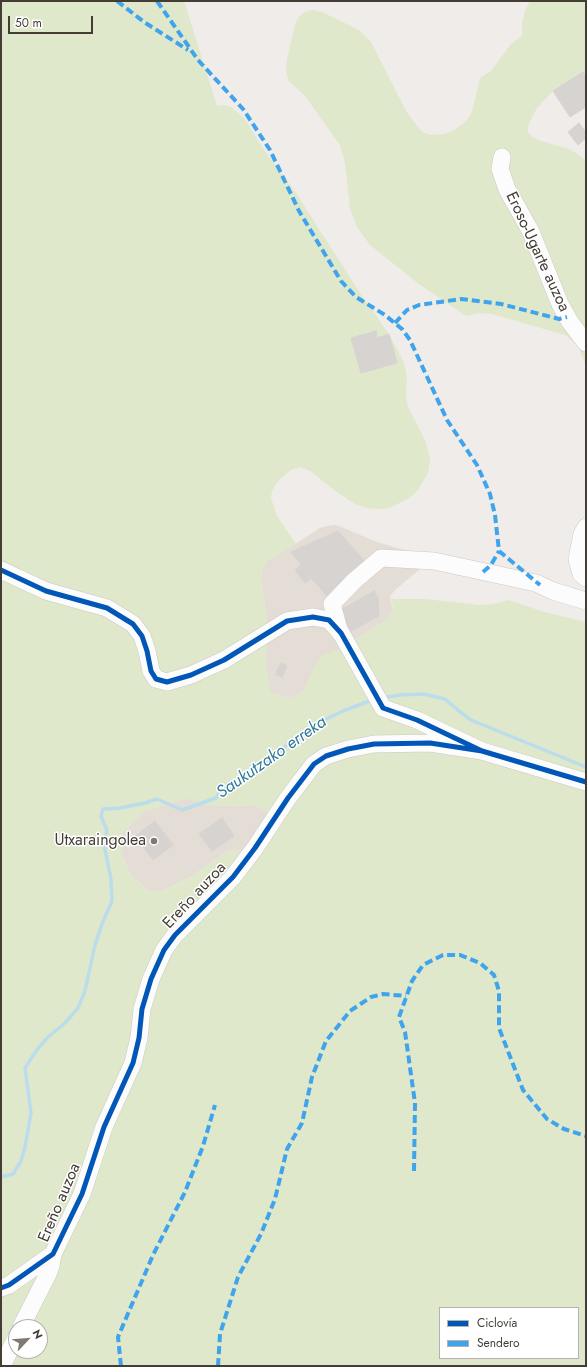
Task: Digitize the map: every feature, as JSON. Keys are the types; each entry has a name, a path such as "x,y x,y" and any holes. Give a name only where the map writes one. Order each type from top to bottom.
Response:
{"street":[{"name":"Eroso-Ugarte auzoa","path":"502,157 500,169 507,189 531,232 560,304 570,322 586,342"},
{"path":"586,527 582,534 577,559 582,574 586,578"},
{"path":"586,601 554,591 536,583 434,561 381,558 354,581 332,604 341,633 383,708 417,720 482,752 586,782"},
{"path":"1,570 46,591 107,608 133,624 142,636 151,671 156,679 167,682 191,675 224,660 287,621 313,617 321,618 329,620 341,633"},
{"name":"Ereño auzoa","path":"1,1288 9,1286 53,1254 82,1194 104,1127 133,1063 139,1038 142,1009 151,979 164,950 175,935 233,877 255,848 288,798 314,764 326,756 340,751 374,744 430,743 482,752"},
{"path":"26,1319 48,1274 53,1254"},
{"path":"2,1366 8,1354"}],"shaded area":[{"path":"334,525 377,542 415,553 422,565 420,569 391,595 390,598 393,610 390,616 385,621 315,666 306,686 299,695 289,698 270,692 266,662 267,620 261,580 262,570 267,561 320,528"},
{"path":"187,798 206,805 255,806 270,813 243,851 232,850 226,852 192,876 164,890 154,892 148,890 130,874 122,855 123,832 143,812"}],"green space":[{"path":"1,1 184,1 217,106 224,105 231,107 245,119 260,144 296,193 360,293 391,338 404,363 407,377 406,396 408,407 425,440 430,458 428,473 417,491 409,498 390,508 367,508 355,504 335,491 312,472 301,467 291,470 282,477 272,491 271,498 277,516 296,544 267,561 262,570 261,580 267,620 266,662 270,692 289,698 299,695 306,686 322,655 340,649 385,621 390,616 393,606 391,599 424,599 481,605 494,604 509,600 544,612 586,622 586,1366 1,1366","holes":["187,798 206,805 255,806 270,813 243,851 232,850 226,852 192,876 164,890 154,892 148,890 130,874 122,855 123,832 143,812"]},
{"path":"530,1 586,1 586,74 553,91 537,108 530,121 528,132 532,137 569,149 586,160 586,366 578,346 565,335 492,314 478,313 466,316 419,284 370,245 357,227 350,209 345,163 340,145 305,96 289,81 286,71 287,59 298,18 307,11 314,10 324,13 359,30 371,42 406,111 423,132 430,135 445,134 456,129 470,116 480,78 491,71 511,44 522,36 522,24 525,11"}],"building":[{"path":"583,72 586,76 586,107 570,117 553,91"},
{"path":"579,123 586,132 586,138 578,145 568,132"},
{"path":"376,331 377,338 389,334 397,363 361,373 351,338"},
{"path":"338,531 367,564 328,597 311,578 305,583 295,570 301,564 291,552"},
{"path":"374,591 378,598 379,616 351,631 339,611"},
{"path":"281,663 287,666 282,677 276,674"},
{"path":"222,818 234,836 212,851 199,834"},
{"name":"Utxaraingolea","path":"155,821 173,845 153,860 135,836"}],"waterway":[{"name":"Saukutzako erreka","path":"383,698 399,695 423,694 445,699 471,720 586,767"},
{"name":"Saukutzako erreka","path":"1,1177 13,1174 21,1161 25,1147 31,1113 25,1068 36,1051 48,1037 65,1023 78,1008 85,991 95,945 112,901 111,879 104,845 107,830 101,816 103,809 120,808 157,799 182,810 216,798 222,789 234,780 273,757 288,744 320,722 372,700"}],"marked path":[{"path":"117,1 144,22 188,50"},
{"path":"157,1 198,60 243,109 270,150 299,211 341,281 356,297 385,315 402,329 410,340 447,420 477,465 490,494 495,515 499,551 540,585"},
{"path":"395,323 407,310 419,305 461,299 501,304 559,319 567,317"},
{"path":"483,572 491,565 499,551"},
{"path":"414,1171 415,1103 405,1032 399,1017 412,981 423,965 443,955 460,955 480,963 494,975 499,991 499,1028 523,1090 547,1119 564,1129 586,1136"},
{"path":"218,1366 220,1334 238,1277 261,1234 275,1199 287,1149 302,1123 312,1077 326,1041 350,1011 371,997 383,994 406,996"},
{"path":"121,1366 118,1337 153,1255 185,1192 203,1146 215,1105"}],"cycle path":[{"path":"1,570 46,591 107,608 133,624 142,636 151,671 156,679 167,682 191,675 224,660 287,621 313,617 329,620 341,633 383,708 417,720 482,751 586,782"},
{"path":"1,1288 9,1285 53,1254 82,1194 104,1127 133,1063 139,1038 142,1009 151,979 164,950 175,935 233,877 255,848 288,798 314,764 326,756 348,749 374,744 430,743 482,751"}],"place":[{"name":"Utxaraingolea","path":"154,841"}]}
